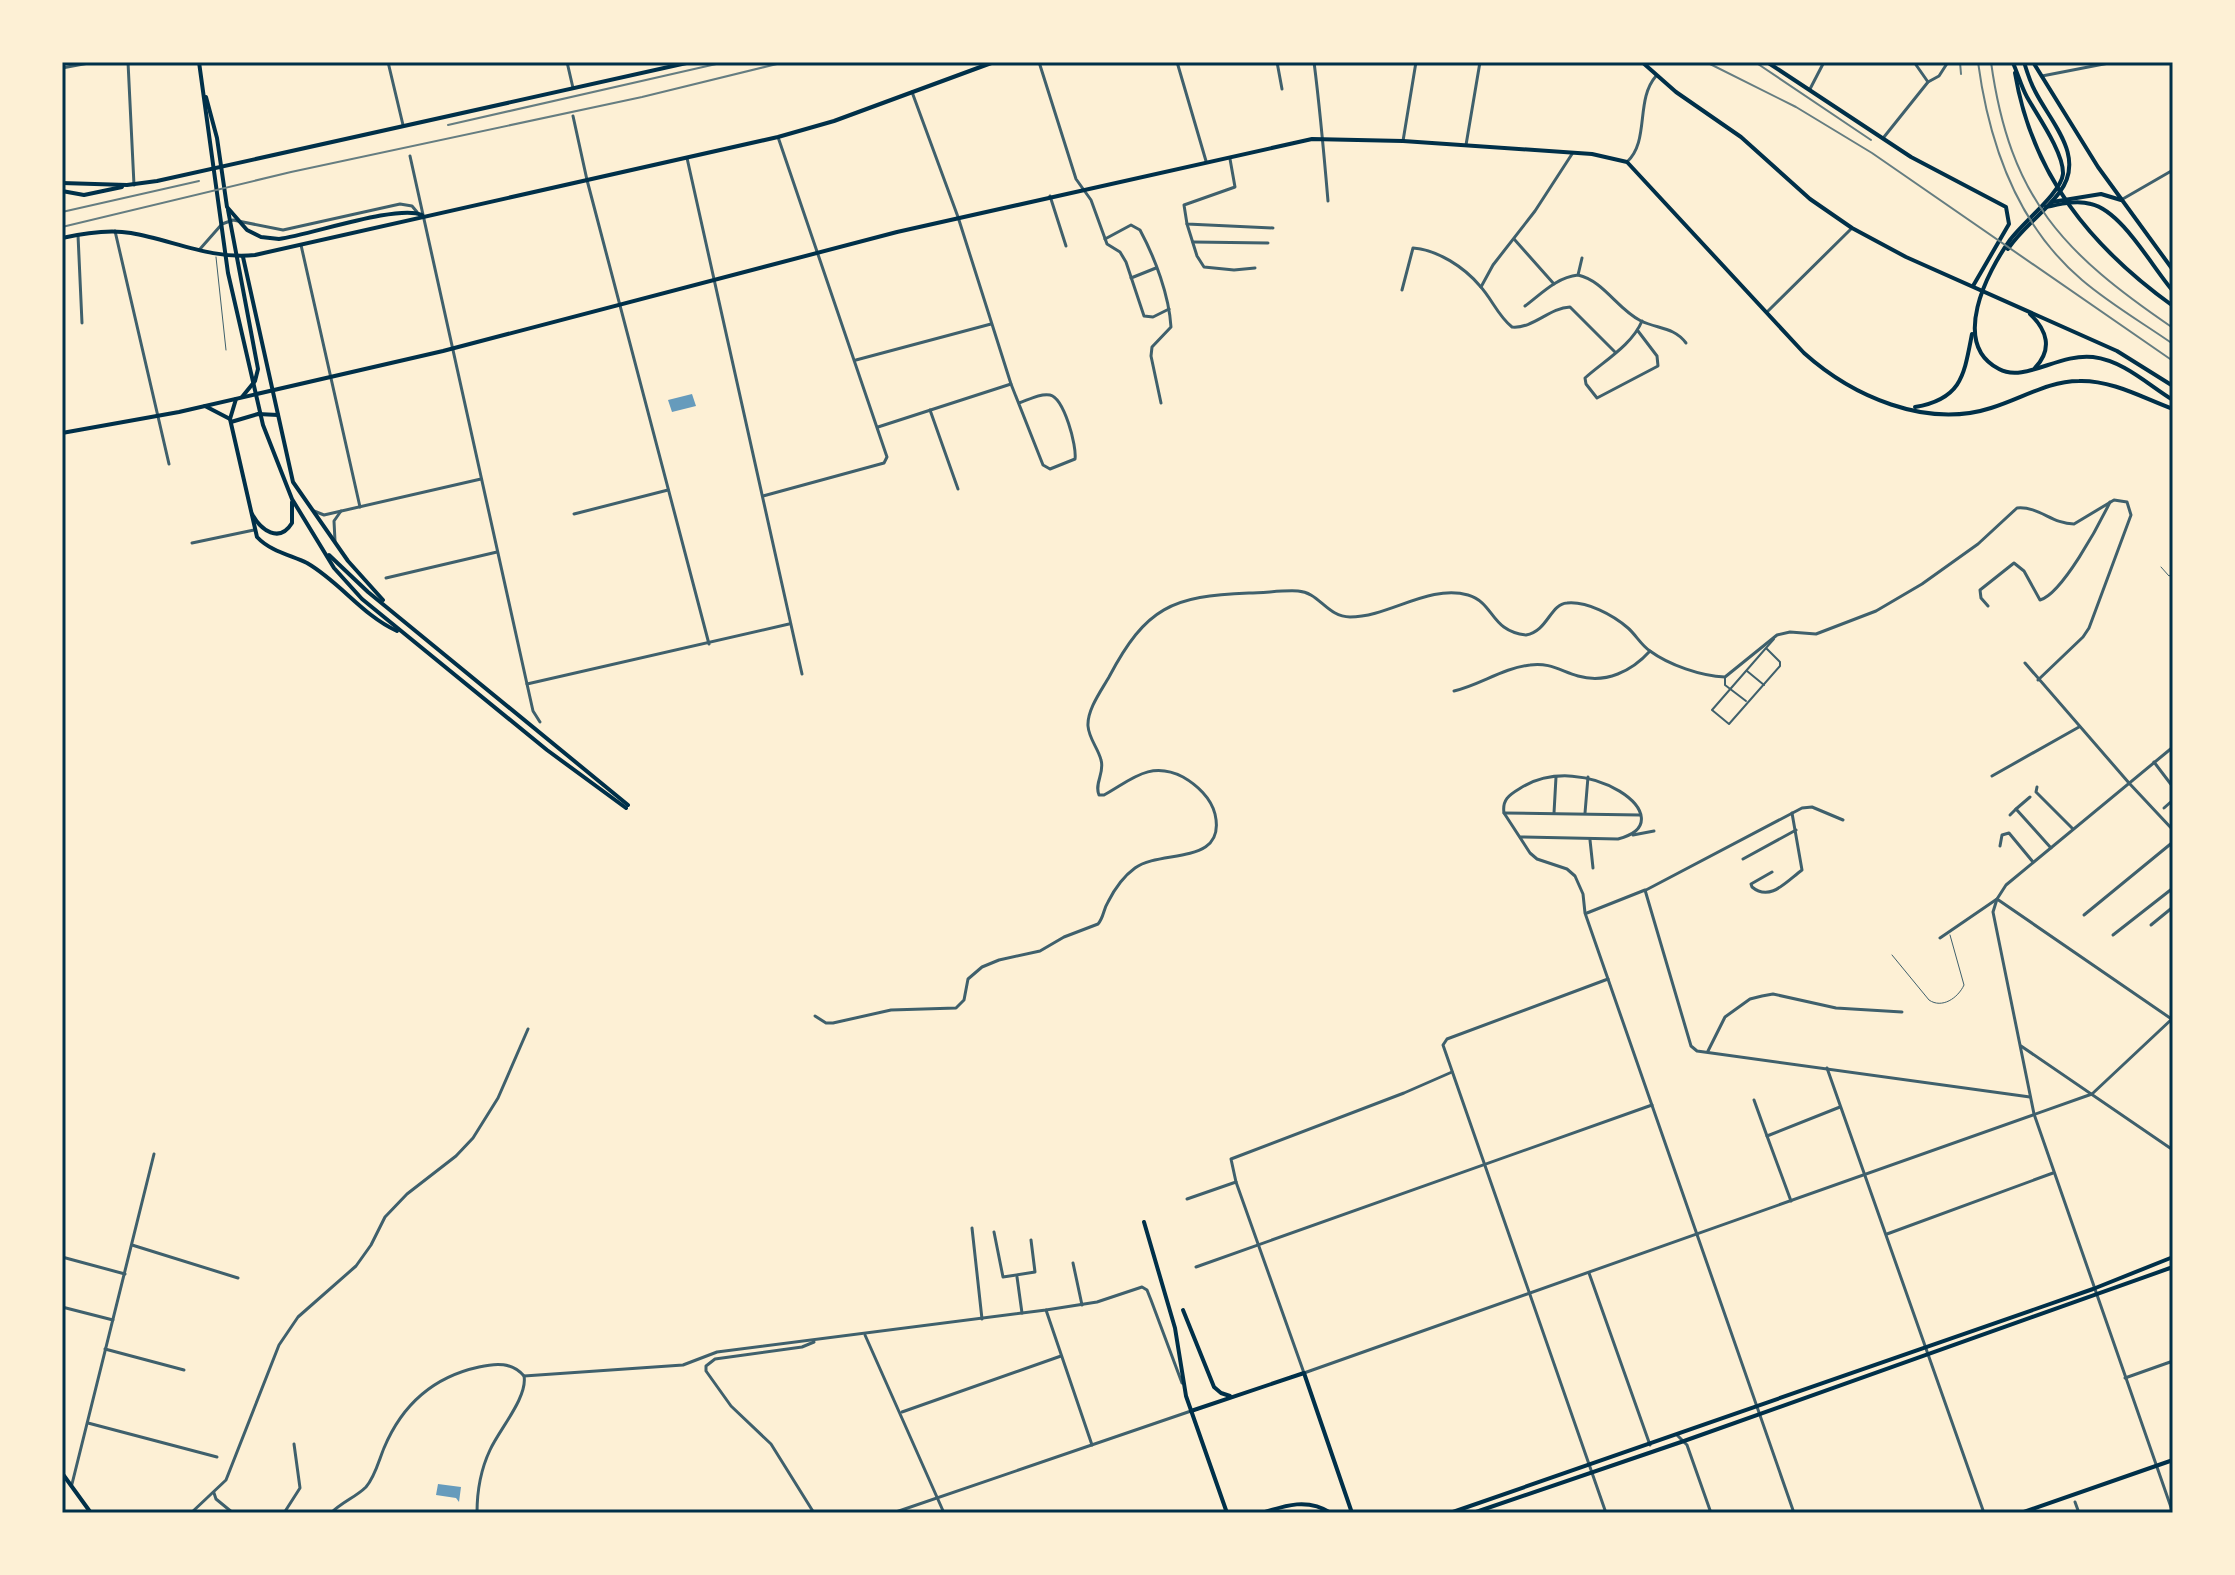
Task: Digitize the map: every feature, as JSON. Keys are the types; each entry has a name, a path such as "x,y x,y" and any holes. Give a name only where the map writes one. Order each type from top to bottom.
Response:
{"main road":[{"path":"199,62 225,258 258,404 272,452 292,498 321,548 349,586 403,634 547,750 627,806 368,592 321,548"},
{"path":"62,183 134,185 691,62"},
{"path":"62,238 129,232 216,254 243,257 778,137 834,121 994,62"},
{"path":"1642,62 1656,76 1741,137 1798,190 1852,228 1906,257 2117,351 2173,386"},
{"path":"1767,62 1911,157 2006,207 2009,224 1973,286"},
{"path":"1909,408 1928,405 1947,396 1961,382 1975,318 1992,275 2013,240 2060,183 2062,166 2025,94 2013,62"},
{"path":"2013,62 2026,123 2057,191 2107,250 2144,285 2173,306"},
{"path":"2024,62 2034,90 2064,138 2069,158 2067,179 2063,188 2009,242 1990,276 1977,310 1976,345 1986,359 2008,373 2024,373 2069,357 2102,359 2124,367 2173,400"},
{"path":"2033,62 2121,200 2173,270"},
{"path":"202,87 217,138 227,207 257,358 255,381 239,398 231,421 254,530 267,545 314,567 371,616 403,634"},
{"path":"62,433 205,406 453,349 715,278 958,217 1324,137 1592,154 1627,162 1804,353 1829,374 1870,396 1909,408 1965,414 1990,409 2052,385 2078,381 2112,385 2173,409"},
{"path":"62,191 84,195 127,185"},
{"path":"2043,206 2101,194 2121,200"},
{"path":"2043,206 2068,203 2096,205 2112,214 2173,291"},
{"path":"227,207 247,230 270,239 287,238 392,214 417,212 424,216"},
{"path":"243,257 291,475 308,506 336,544 392,611"},
{"path":"2021,307 2039,323 2046,336 2044,356 2034,369"},
{"path":"205,406 231,421 258,414 278,415"},
{"path":"249,507 262,528 276,534 289,529 293,515 292,498"},
{"path":"1144,1222 1175,1328 1183,1386 1227,1513"},
{"path":"1450,1513 2093,1289 2173,1257"},
{"path":"1473,1513 2173,1267"},
{"path":"1183,1310 1214,1387 1224,1395 1236,1395"},
{"path":"1191,1411 1304,1373 1352,1513"},
{"path":"2021,1513 2173,1460"},
{"path":"62,1473 91,1513"},
{"path":"1262,1513 1296,1503 1316,1505 1331,1513"}],"street":[{"path":"62,68 94,62"},
{"path":"128,62 134,185"},
{"path":"388,62 403,126"},
{"path":"567,62 573,88"},
{"path":"1039,62 1072,171 1091,200 1107,244 1120,252 1144,316 1153,317 1169,309"},
{"path":"1177,62 1206,161"},
{"path":"1277,62 1282,89"},
{"path":"1314,62 1324,137 1328,201"},
{"path":"1403,141 1416,62"},
{"path":"1466,145 1480,62"},
{"path":"1810,89 1824,62"},
{"path":"1914,62 1928,82"},
{"path":"1883,138 1948,62"},
{"path":"2042,76 2114,62"},
{"path":"1627,162 1636,152 1647,90 1656,76"},
{"path":"912,92 958,217 1011,384 1045,468 1056,468 1075,459 1069,426 1055,396 1046,394 1019,403"},
{"path":"573,116 587,180 709,644"},
{"path":"763,496 884,463 887,459 778,137"},
{"path":"1481,287 1493,265 1535,211 1572,154"},
{"path":"410,156 533,711 540,722"},
{"path":"1230,156 1235,187 1184,205 1187,224 1204,267 1234,270 1255,268"},
{"path":"687,158 802,674"},
{"path":"2121,200 2173,170"},
{"path":"1050,196 1066,246"},
{"path":"199,250 222,224 233,220 283,230 400,204 412,206 417,212"},
{"path":"1187,224 1273,228"},
{"path":"1105,239 1131,225 1135,226 1147,242 1156,268 1169,309 1171,327 1152,347 1151,356 1161,403"},
{"path":"1766,313 1852,228"},
{"path":"115,231 169,464"},
{"path":"78,235 82,323"},
{"path":"1514,239 1554,284"},
{"path":"1193,242 1268,243"},
{"path":"301,245 360,507"},
{"path":"1402,290 1415,247 1430,251 1450,261 1481,287 1512,327 1522,327 1570,307 1615,352"},
{"path":"1578,275 1582,258"},
{"path":"1131,278 1156,268"},
{"path":"1525,306 1554,284 1578,275 1602,288 1642,321 1676,331 1686,343"},
{"path":"1638,331 1657,356 1659,364 1597,398 1584,380 1638,331 1642,321"},
{"path":"856,360 993,324"},
{"path":"878,427 1011,384"},
{"path":"930,410 958,489"},
{"path":"308,506 324,515 481,479"},
{"path":"574,514 669,490"},
{"path":"1725,677 1777,635 1790,632 1816,634 1876,611 1978,544 2017,508 2034,509 2052,520 2068,524 2086,519 2114,500 2127,502 2131,515 2093,617 2083,637 2038,680"},
{"path":"1988,606 1981,598 1980,590 2014,563 2024,571 2040,600 2045,599 2060,585 2110,502"},
{"path":"336,544 334,521 341,511"},
{"path":"192,543 254,530"},
{"path":"386,578 497,552"},
{"path":"815,1016 826,1023 833,1023 891,1010 956,1008 964,1000 968,979 982,967 1040,951 1064,937 1098,924 1108,900 1124,877 1134,869 1158,858 1197,853 1206,848 1214,833 1215,814 1206,796 1186,779 1163,771 1142,773 1099,795 1097,786 1102,763 1088,727 1089,715 1127,643 1150,618 1171,606 1212,594 1297,591 1309,594 1337,615 1354,617 1390,610 1432,596 1465,594 1480,601 1503,628 1526,635 1544,626 1557,606 1570,603 1596,609 1617,619 1650,651 1684,668 1725,677"},
{"path":"527,684 790,624"},
{"path":"1766,648 1781,664 1729,724 1712,710 1777,635"},
{"path":"1454,691 1529,665 1551,665 1590,679 1614,676 1634,667 1650,651"},
{"path":"2025,663 2173,830"},
{"path":"1746,670 1764,685"},
{"path":"1725,677 1725,685 1747,703"},
{"path":"1992,776 2079,727"},
{"path":"1940,938 1997,899 2006,885 2173,747"},
{"path":"2154,762 2173,787"},
{"path":"1554,813 1557,776"},
{"path":"1633,835 1639,827 1640,815 1634,802 1604,781 1557,776 1530,782 1505,800 1504,813 1530,853 1537,859 1567,869 1575,876 1583,894 1585,913 1794,1513"},
{"path":"1585,814 1588,777"},
{"path":"2037,787 2036,792 2073,829"},
{"path":"2010,815 2030,797"},
{"path":"2164,808 2173,800"},
{"path":"1585,913 1645,890 1802,808 1812,807 1843,820"},
{"path":"2016,809 2051,848"},
{"path":"1504,813 1640,815"},
{"path":"1772,872 1751,884 1752,887 1767,894 1802,870 1792,813"},
{"path":"1743,859 1796,830"},
{"path":"1521,837 1618,839 1654,831"},
{"path":"2000,846 2002,835 2009,833 2033,862"},
{"path":"1590,840 1593,868"},
{"path":"2084,915 2173,842"},
{"path":"2113,935 2173,888"},
{"path":"1645,890 1691,1046 1697,1051 2030,1097"},
{"path":"1452,1072 1235,1156 1231,1163 1304,1373 2092,1094 2173,1019 1997,899"},
{"path":"1997,899 1994,920 2034,1114 2173,1513"},
{"path":"2151,925 2173,907"},
{"path":"1606,1513 1443,1045 1447,1039 1608,979"},
{"path":"1708,1051 1725,1017 1742,1003 1762,996 1773,994 1836,1008 1902,1012"},
{"path":"191,1513 226,1480 279,1345 298,1317 356,1266 385,1217 407,1194 456,1156 473,1138 498,1098 528,1029"},
{"path":"2020,1044 2173,1150"},
{"path":"1827,1068 1984,1513"},
{"path":"1754,1100 1791,1202"},
{"path":"1196,1267 1652,1105"},
{"path":"1767,1136 1840,1107"},
{"path":"72,1488 154,1154"},
{"path":"1887,1234 2053,1173"},
{"path":"1187,1199 1236,1182"},
{"path":"972,1228 982,1319"},
{"path":"994,1232 1002,1276 1035,1272 1031,1240"},
{"path":"132,1245 238,1278"},
{"path":"62,1257 125,1274"},
{"path":"1073,1263 1082,1305"},
{"path":"1589,1273 1650,1445"},
{"path":"1017,1276 1022,1313"},
{"path":"524,1376 683,1365 717,1352 1082,1305 1145,1288 1183,1386"},
{"path":"62,1307 113,1320"},
{"path":"1046,1310 1092,1445"},
{"path":"865,1335 944,1513"},
{"path":"814,1513 771,1444 731,1406 707,1377 706,1366 715,1359 802,1347 817,1341"},
{"path":"105,1349 184,1370"},
{"path":"900,1412 1061,1356"},
{"path":"2125,1378 2173,1361"},
{"path":"331,1513 366,1487 397,1421 410,1404 432,1385 454,1374 495,1364 516,1368 524,1376 524,1390 488,1453 477,1498 477,1513"},
{"path":"893,1513 1191,1411"},
{"path":"88,1423 217,1457"},
{"path":"1677,1435 1684,1441 1711,1513"},
{"path":"284,1513 300,1488 294,1444"},
{"path":"213,1492 216,1499 233,1513"},
{"path":"2075,1502 2079,1513"}],"lane":[{"path":"216,254 226,350"},
{"path":"2161,567 2169,576 2173,574"},
{"path":"1892,955 1929,1000 1944,1004 1964,985 1950,933"}],"water":[{"path":"692,394 696,406 672,412 668,400"},
{"path":"438,1484 461,1487 459,1502 456,1498 436,1495"}],"railway":[{"path":"448,125 725,62"},
{"path":"62,227 291,172 642,97 785,62"},
{"path":"1706,62 1796,107 1872,153 2173,361"},
{"path":"1755,62 1871,140"},
{"path":"1960,62 1961,74"},
{"path":"1978,62 1999,153 2023,208 2040,234 2082,280 2173,344"},
{"path":"1991,62 2012,151 2028,187 2048,218 2072,247 2101,274 2173,328"},
{"path":"62,212 199,181"}]}
